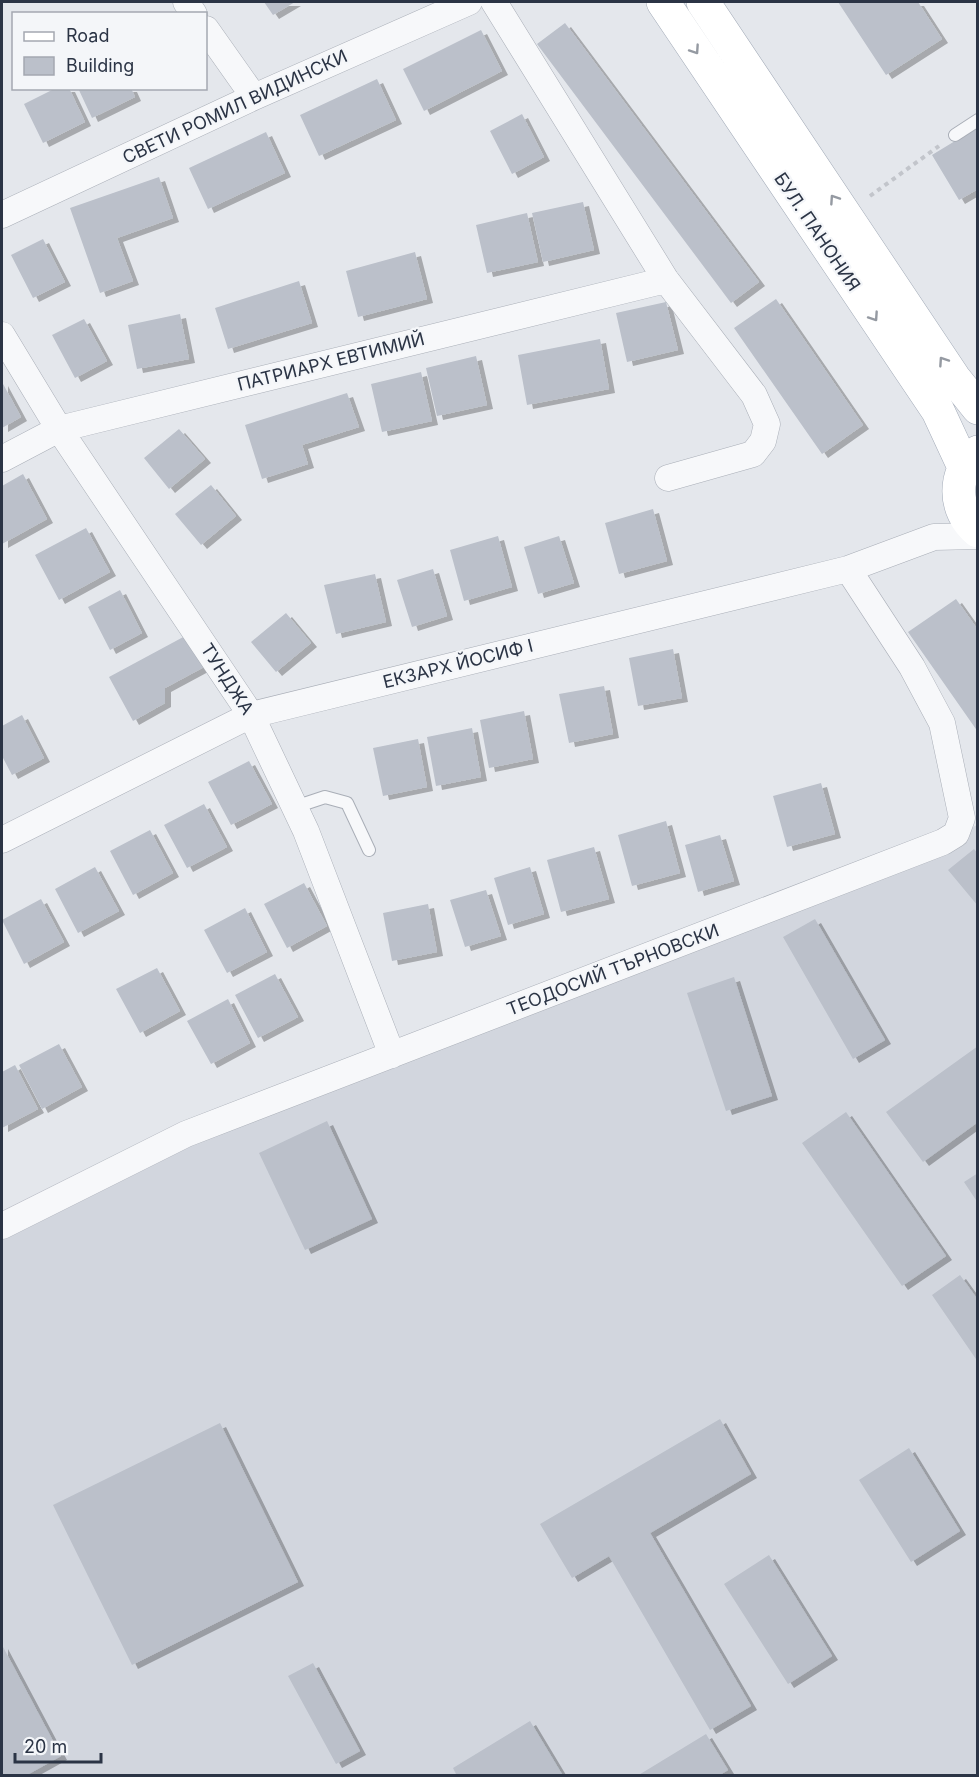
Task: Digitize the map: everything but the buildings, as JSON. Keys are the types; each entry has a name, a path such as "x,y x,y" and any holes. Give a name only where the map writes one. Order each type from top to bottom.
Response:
{"main road":[{"name":"БУЛ. ПАНОНИЯ","path":"663,2 938,411 967,472 963,513 971,526 978,531"},
{"name":"БУЛ. ПАНОНИЯ","path":"703,2 935,349 978,408"}],"street":[{"name":"СВЕТИ РОМИЛ ВИДИНСКИ","path":"2,215 254,97 469,2"},
{"path":"495,2 666,280 754,394 766,424 763,441 753,454 668,478"},
{"path":"207,30 254,97"},
{"name":"ПАТРИАРХ ЕВТИМИЙ","path":"2,459 59,429 666,280"},
{"name":"ТУНДЖА","path":"2,335 59,429 251,715 310,841 392,1055"},
{"path":"934,537 967,472"},
{"name":"ЕКЗАРХ ЙОСИФ I","path":"2,840 251,715 848,568 934,537 978,536"},
{"name":"ТЕОДОСИЙ ТЪРНОВСКИ","path":"2,1226 186,1134 943,842 956,834 962,818 942,723 912,667 848,568"}],"lane":[{"path":"955,135 978,120"},
{"path":"295,807 325,797 347,803 369,850"}],"shaded area":[{"path":"977,825 977,1775 2,1776 2,1226 186,1134 943,842"}]}
